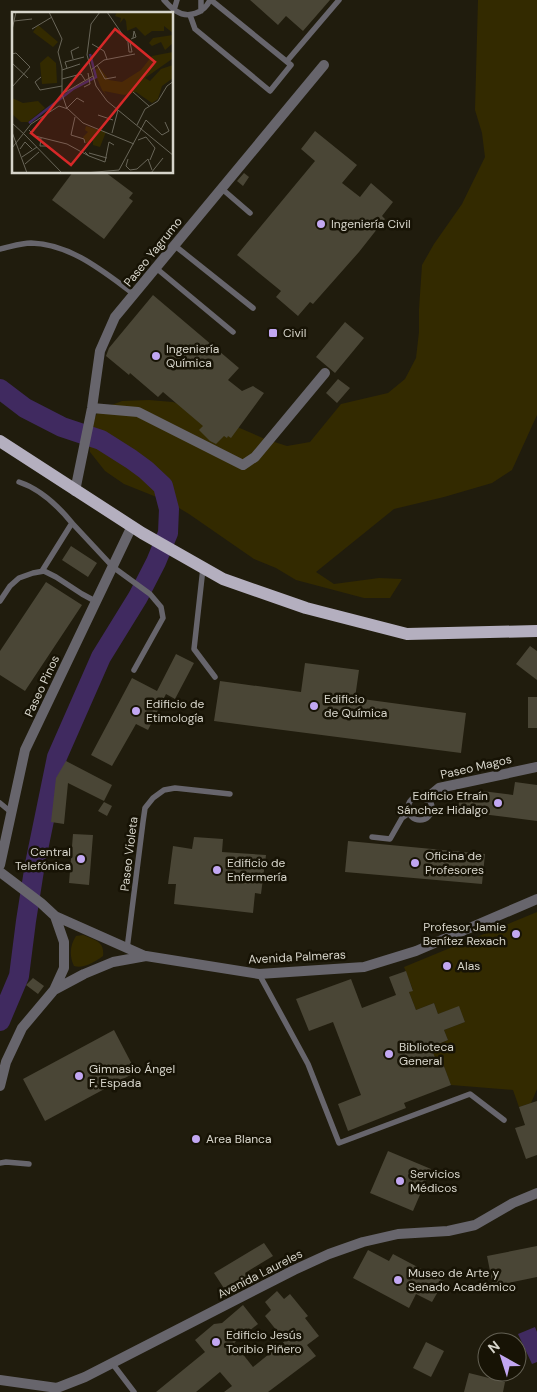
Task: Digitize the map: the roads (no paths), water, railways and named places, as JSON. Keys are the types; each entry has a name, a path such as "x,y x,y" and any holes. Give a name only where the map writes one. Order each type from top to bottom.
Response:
{"main road":[{"path":"0,441 137,530 223,580 306,608 407,634 537,631"}],"street":[{"name":"Paseo Yagrumo","path":"75,491 92,408 100,351 115,317 324,65"},
{"path":"92,408 138,412 243,465 255,458 324,373"},
{"name":"Paseo Pinos","path":"0,865 25,750 95,601 113,567 137,530"},
{"name":"Paseo Magos","path":"427,798 439,788 536,767"},
{"path":"0,872 55,916 146,956"},
{"name":"Avenida Palmeras","path":"54,990 84,974 113,962 146,956 259,974 364,967 416,951 537,899"},
{"name":"Avenida Palmeras","path":"0,1086 6,1062 22,1028 54,990 64,968 64,942 55,916"},
{"name":"Avenida Laureles","path":"0,1380 57,1388 85,1377 329,1254 363,1242 398,1234 448,1231 476,1225 513,1203 537,1194"}],"lane":[{"path":"164,0 174,10 190,15 201,11 211,0 291,65 270,90 195,29 190,15"},
{"path":"174,10 177,0"},
{"path":"201,0 201,11"},
{"path":"287,61 339,0"},
{"path":"221,188 250,213"},
{"path":"0,248 30,243 55,246 95,265 134,294"},
{"path":"174,246 253,308"},
{"path":"156,268 233,332"},
{"path":"19,482 42,495 63,512 113,567 150,594 161,607 162,618 157,630 134,670"},
{"path":"42,571 72,523"},
{"path":"203,568 194,649 215,677"},
{"path":"0,601 10,586 20,578 42,571 95,601"},
{"name":"Paseo Violeta","path":"127,949 146,808 153,798 164,790 175,788 230,794"},
{"path":"419,796 427,798 432,805 431,814 425,820 417,821 410,817 407,807 411,799 419,796"},
{"path":"0,803 12,813"},
{"path":"372,837 390,839 402,818 409,813"},
{"path":"259,974 308,1064 339,1143 470,1094 504,1120"},
{"path":"0,1162 29,1164"},
{"path":"112,1363 134,1392"}],"waterway":[{"path":"0,389 25,408 62,427 101,440 131,459 163,486 169,509 168,533 156,562 138,597 101,657 57,757 35,864 19,976 0,1021"}],"place":[{"name":"Ingeniería Civil","path":"321,224"},
{"name":"Civil","path":"273,333"},
{"name":"Ingeniería Química","path":"156,356"},
{"name":"Edificio de Química","path":"314,706"},
{"name":"Edificio de Etimología","path":"136,711"},
{"name":"Edificio Efraín Sánchez Hidalgo","path":"498,803"},
{"name":"Central Telefónica","path":"81,859"},
{"name":"Oficina de Profesores","path":"415,863"},
{"name":"Edificio de Enfermería","path":"217,870"},
{"name":"Profesor Jamie Benítez Rexach","path":"516,934"},
{"name":"Alas","path":"447,966"},
{"name":"Biblioteca General","path":"389,1054"},
{"name":"Gimnasio Ángel F. Espada","path":"79,1076"},
{"name":"Area Blanca","path":"196,1139"},
{"name":"Servicios Médicos","path":"400,1181"},
{"name":"Museo de Arte y Senado Académico","path":"398,1280"},
{"name":"Edificio Jesús Toribio Piñero","path":"216,1342"}]}
